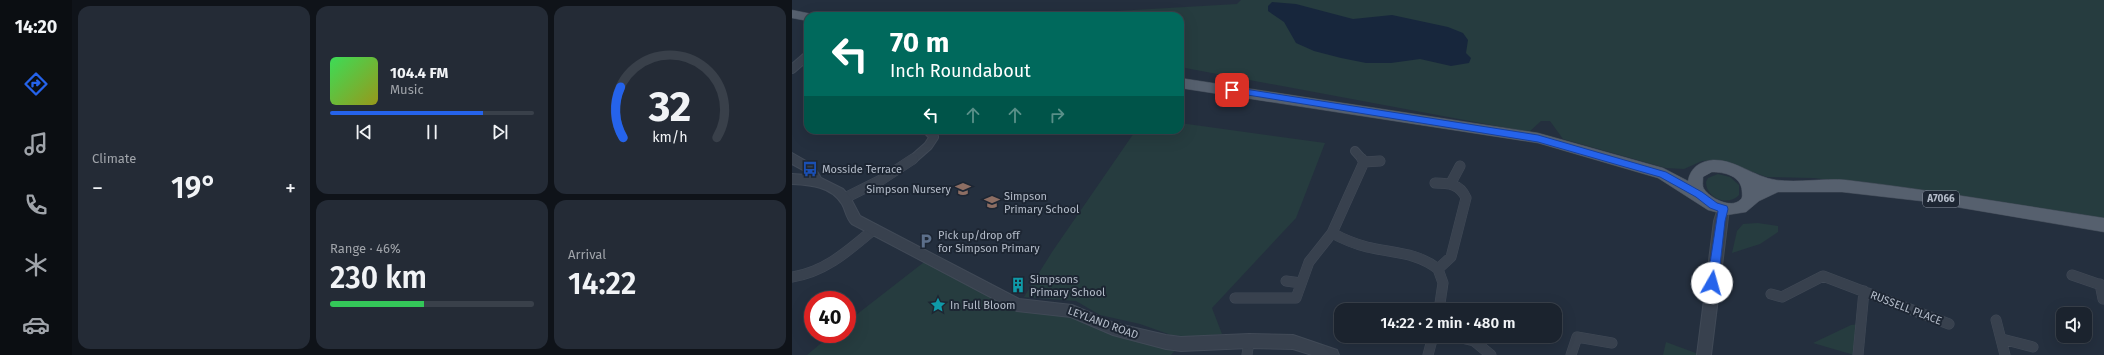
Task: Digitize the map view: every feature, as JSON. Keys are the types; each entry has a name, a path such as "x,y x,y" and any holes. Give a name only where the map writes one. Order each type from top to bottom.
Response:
{"main road":[{"path":"792,14 804,16"},
{"path":"792,25 804,26"},
{"path":"1184,74 1277,89 1396,115"},
{"path":"1184,84 1538,138 1663,174 1699,194 1714,206 1723,209"},
{"name":"A7066","path":"1696,175 1708,166 1727,166 1744,176 1776,186 1842,186 1921,195 2104,225"},
{"path":"1663,174 1696,175 1695,188 1699,194"},
{"path":"1744,176 1751,191 1750,198"},
{"name":"A7066","path":"1723,209 1735,209 1744,205 1750,198 1776,186"}],"street":[{"path":"792,69 804,59"},
{"path":"792,179 816,180 832,188 845,198 881,180 910,161 928,147 934,137 934,134"},
{"path":"1355,151 1364,162"},
{"path":"792,158 809,168 816,180"},
{"path":"1364,162 1380,161"},
{"path":"1235,298 1296,298 1312,258 1332,233 1364,162"},
{"path":"1451,183 1460,166"},
{"path":"1435,183 1451,183 1459,187 1466,198 1451,257 1438,269"},
{"name":"LEYLAND ROAD","path":"845,198 854,219 872,230 1016,305 1072,311 1113,328 1166,342 1181,344 1249,341 1293,342 1332,355"},
{"path":"1704,355 1720,221 1723,209"},
{"path":"792,276 812,274 825,267 872,230"},
{"path":"1332,233 1348,241 1367,247 1419,257 1438,269 1443,283 1440,303"},
{"path":"2072,275 2102,285 2103,299"},
{"name":"RUSSELL PLACE","path":"1771,294 1782,297 1823,276 1949,324"},
{"path":"1286,281 1301,283"},
{"name":"RUSSELL PLACE","path":"1858,355 1864,291"},
{"path":"1996,320 2005,355"},
{"path":"1571,355 1577,337 1612,343"},
{"path":"2002,339 2033,347"},
{"path":"1248,355 1249,341"},
{"path":"1428,355 1431,343"},
{"path":"1477,343 1484,347 1491,355"}],"green space":[{"path":"1241,0 2104,0 2104,218 1814,178 1767,177 1718,160 1702,161 1684,169 1666,168 1563,139 1550,121 1541,121 1529,132 1184,68 1184,12 1114,12 1237,4"},
{"path":"1184,124 1325,143 1296,218 1212,308 1222,334 1193,337 1171,335 1140,324 1100,315 1076,301 1024,297 1052,252 1133,134 1184,134"},
{"path":"1718,174 1730,177 1739,185 1739,195 1734,199 1724,200 1718,199 1710,192 1707,188 1706,182 1708,178"},
{"path":"1758,223 1778,226 1778,232 1760,244 1732,253 1737,231 1743,224"},
{"path":"928,259 1006,300 1062,309 1181,344 1171,355 807,355 821,343 856,343 856,315"},
{"path":"1860,324 1854,355 1813,343 1851,325"},
{"path":"1666,342 1701,355 1663,355"}],"water":[{"path":"1272,2 1296,4 1353,19 1392,15 1448,27 1463,33 1468,40 1466,53 1471,58 1469,63 1451,66 1420,59 1391,63 1366,63 1314,51 1296,43 1284,22 1268,11 1268,6"}],"place":[{"name":"Mosside Terrace","path":"810,169"},
{"name":"Simpson Nursery","path":"963,189"},
{"name":"Simpson Primary School","path":"992,202"},
{"name":"Pick up/drop off for Simpson Primary","path":"926,241"},
{"name":"Simpsons Primary School","path":"1018,285"},
{"name":"In Full Bloom","path":"938,305"}],"route":[{"path":"1232,90 1538,138 1626,162 1663,174 1699,194 1705,201 1723,209 1720,221 1712,283"}]}
